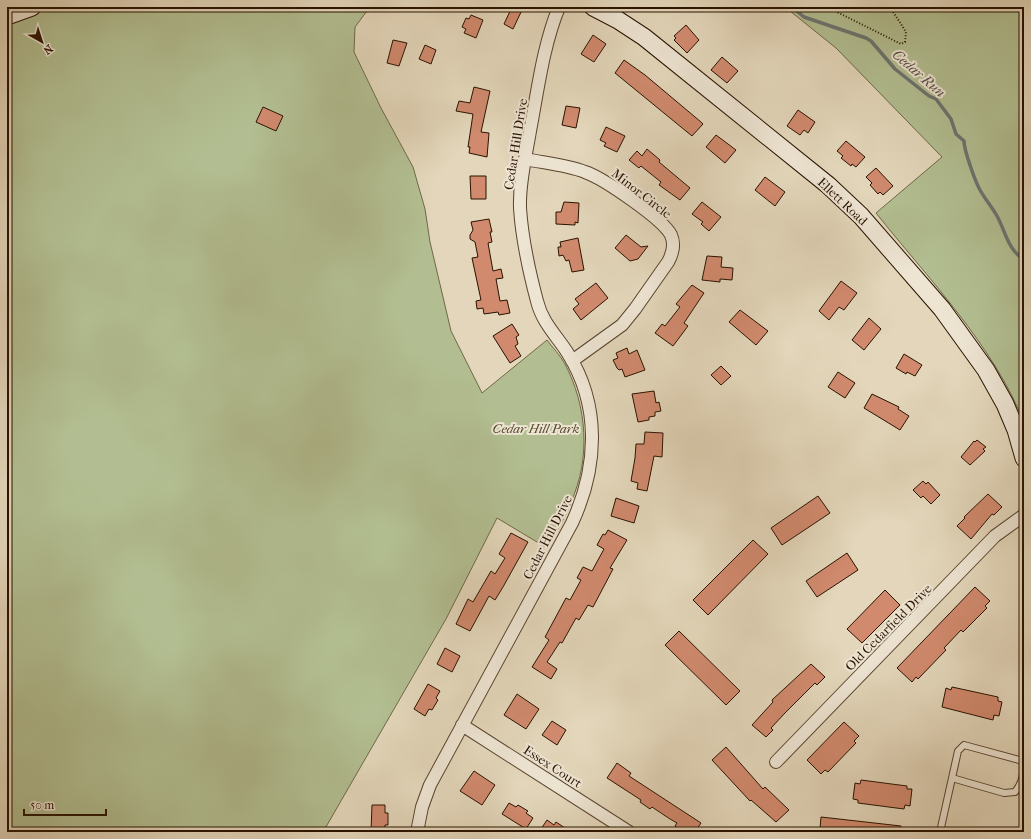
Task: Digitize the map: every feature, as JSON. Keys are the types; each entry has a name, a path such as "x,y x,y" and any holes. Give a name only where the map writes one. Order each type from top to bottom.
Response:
{"street":[{"path":"7,16 32,7"},
{"name":"Cedar Hill Drive","path":"417,832 422,806 430,784 572,523 586,487 592,453 592,423 585,388 572,361 546,324 536,300 522,230 520,208 521,182 543,60 548,38 559,7"},
{"name":"Ellett Road","path":"593,7 618,20 644,37 828,186 861,216 942,309 986,370 1005,404 1016,430 1024,458"},
{"name":"Minor Circle","path":"525,159 581,170 604,180 665,228 672,240 672,254 668,262 629,317 614,332 572,361"},
{"name":"Old Cedarfield Drive","path":"776,762 995,536 1024,515"},
{"name":"Essex Court","path":"462,725 629,832"}],"lane":[{"path":"940,832 952,778 958,751 964,745 1023,760 1024,774 1019,787 1015,792 1004,793 952,778"}],"path":[{"path":"827,7 900,44 905,42 906,32 890,7"}],"green space":[{"name":"Cedar Hill Park","path":"50,7 370,7 355,27 354,52 381,108 413,167 425,209 430,242 451,331 482,393 547,340 565,364 578,397 584,432 582,468 569,508 554,537 547,548 497,518 446,619 323,832 7,832 7,22"},
{"path":"785,7 1024,7 1024,423 996,367 978,340 958,313 876,213 942,157 836,48"}],"building":[{"path":"512,7 522,10 513,29 504,24"},
{"path":"471,15 483,20 476,38 464,33 466,29 462,27 466,18 469,19"},
{"path":"686,25 699,40 687,53 674,40 676,38 674,36"},
{"path":"593,35 606,44 594,62 581,54"},
{"path":"393,40 407,43 399,66 387,63"},
{"path":"425,45 436,50 431,64 419,59"},
{"path":"722,57 738,71 727,83 711,70"},
{"path":"624,60 645,75 703,124 692,136 615,73"},
{"path":"474,87 490,91 481,132 489,133 487,157 469,153 470,147 468,147 473,114 456,111 459,101 470,103"},
{"path":"566,106 580,108 576,128 562,125"},
{"path":"263,107 283,116 276,131 256,122"},
{"path":"798,110 815,122 808,133 804,130 800,135 787,126"},
{"path":"606,127 625,136 617,152 604,146 606,143 600,140"},
{"path":"716,135 736,150 725,163 706,147"},
{"path":"846,141 865,157 856,167 852,164 851,166 841,158 843,156 837,151"},
{"path":"647,149 660,160 659,162 690,188 680,200 659,185 661,182 641,166 639,168 629,160 637,151 642,156"},
{"path":"876,168 893,186 883,195 880,192 878,194 870,185 872,183 866,177"},
{"path":"470,176 486,176 486,199 471,199"},
{"path":"765,177 785,192 775,206 755,190"},
{"path":"564,202 579,203 578,223 575,222 575,225 556,224 556,212 561,212"},
{"path":"702,202 721,217 709,231 701,224 703,222 692,214"},
{"path":"489,219 492,232 490,232 492,242 488,243 493,271 501,269 503,278 496,279 500,301 507,300 510,313 499,315 498,312 484,314 483,308 477,309 476,301 481,300 472,258 478,257 475,242 470,239 470,235 473,230 471,222"},
{"path":"626,235 641,247 648,246 638,259 630,261 615,248"},
{"path":"578,238 584,270 572,272 569,260 566,261 563,255 559,256 558,247 561,247 560,242"},
{"path":"707,256 722,257 721,267 733,268 732,280 720,279 720,282 702,280"},
{"path":"841,281 857,293 844,310 839,307 829,320 819,311"},
{"path":"596,283 608,298 581,320 573,309 579,304 575,299"},
{"path":"692,285 704,293 684,323 688,326 673,346 655,333 662,324 665,326 680,307 676,304"},
{"path":"740,310 768,331 756,345 729,322"},
{"path":"869,318 881,329 864,350 852,340"},
{"path":"512,324 519,335 516,337 518,344 515,346 521,356 510,363 493,336"},
{"path":"627,348 629,354 637,350 645,370 625,377 622,369 619,370 617,368 613,360 618,358 616,353"},
{"path":"904,354 922,365 915,376 907,372 906,374 896,368"},
{"path":"721,366 731,376 721,385 711,375"},
{"path":"838,372 855,383 845,398 828,387"},
{"path":"654,391 656,403 659,402 661,411 655,412 655,416 649,417 649,420 638,422 632,394"},
{"path":"872,394 899,407 898,409 909,416 900,430 864,408"},
{"path":"645,432 663,433 662,457 654,456 647,491 637,489 638,483 631,481 636,444 644,444"},
{"path":"977,440 986,447 983,449 985,451 970,465 961,457 974,441 975,442"},
{"path":"923,481 926,484 928,482 940,495 931,504 923,496 921,498 913,490"},
{"path":"988,494 1002,507 994,515 992,514 971,539 957,526 965,518 964,517"},
{"path":"818,496 830,513 782,545 771,528"},
{"path":"616,498 639,506 634,523 611,516"},
{"path":"608,530 627,540 610,568 613,569 593,607 588,605 579,620 576,618 562,643 560,642 547,662 557,669 551,679 532,667 549,640 545,637 566,598 570,600 581,580 577,578 583,567 592,571 604,549 597,545 603,534 605,535"},
{"path":"511,533 528,542 503,587 495,600 489,596 470,631 456,624 468,599 473,602 491,571 495,574 505,558 499,554"},
{"path":"753,540 768,554 708,615 693,600"},
{"path":"847,553 858,570 817,597 806,581"},
{"path":"975,587 990,601 985,606 987,608 963,632 961,630 944,648 946,650 918,679 916,677 912,682 897,668"},
{"path":"885,590 900,605 862,643 847,629"},
{"path":"679,631 740,691 726,705 665,645"},
{"path":"445,648 460,656 452,672 437,664"},
{"path":"811,664 825,677 817,685 815,683 785,713 771,728 773,730 766,737 752,725 773,702 772,700"},
{"path":"428,684 440,691 436,698 438,700 432,710 429,709 425,716 414,709"},
{"path":"952,687 998,697 998,701 1002,702 999,716 994,715 993,720 942,707 946,688 951,690"},
{"path":"517,694 539,709 526,729 504,715"},
{"path":"552,721 566,730 557,745 542,735"},
{"path":"844,722 859,736 854,741 856,743 828,772 825,770 821,774 807,760"},
{"path":"726,747 763,789 765,787 789,810 776,822 751,800 750,801 712,760"},
{"path":"617,763 631,773 629,776 701,823 695,832 684,832 675,826 677,823 652,807 650,809 640,802 641,800 607,778"},
{"path":"474,771 495,785 482,805 460,791"},
{"path":"861,780 907,786 907,789 912,789 910,806 905,805 904,809 858,803 858,800 853,799 855,783 860,784"},
{"path":"509,803 516,807 518,805 528,811 526,813 533,818 526,829 502,814"},
{"path":"372,805 385,805 385,813 388,813 388,825 385,825 384,832 371,832"},
{"path":"821,817 901,826 901,832 825,832 825,829 820,829"},
{"path":"547,820 554,825 556,822 571,832 539,832"}],"waterway":[{"name":"Cedar Run","path":"792,7 804,17 871,41 895,69 929,96 936,99 951,119 956,134 964,141 968,158 978,186 997,216 1014,251 1024,259"}]}
